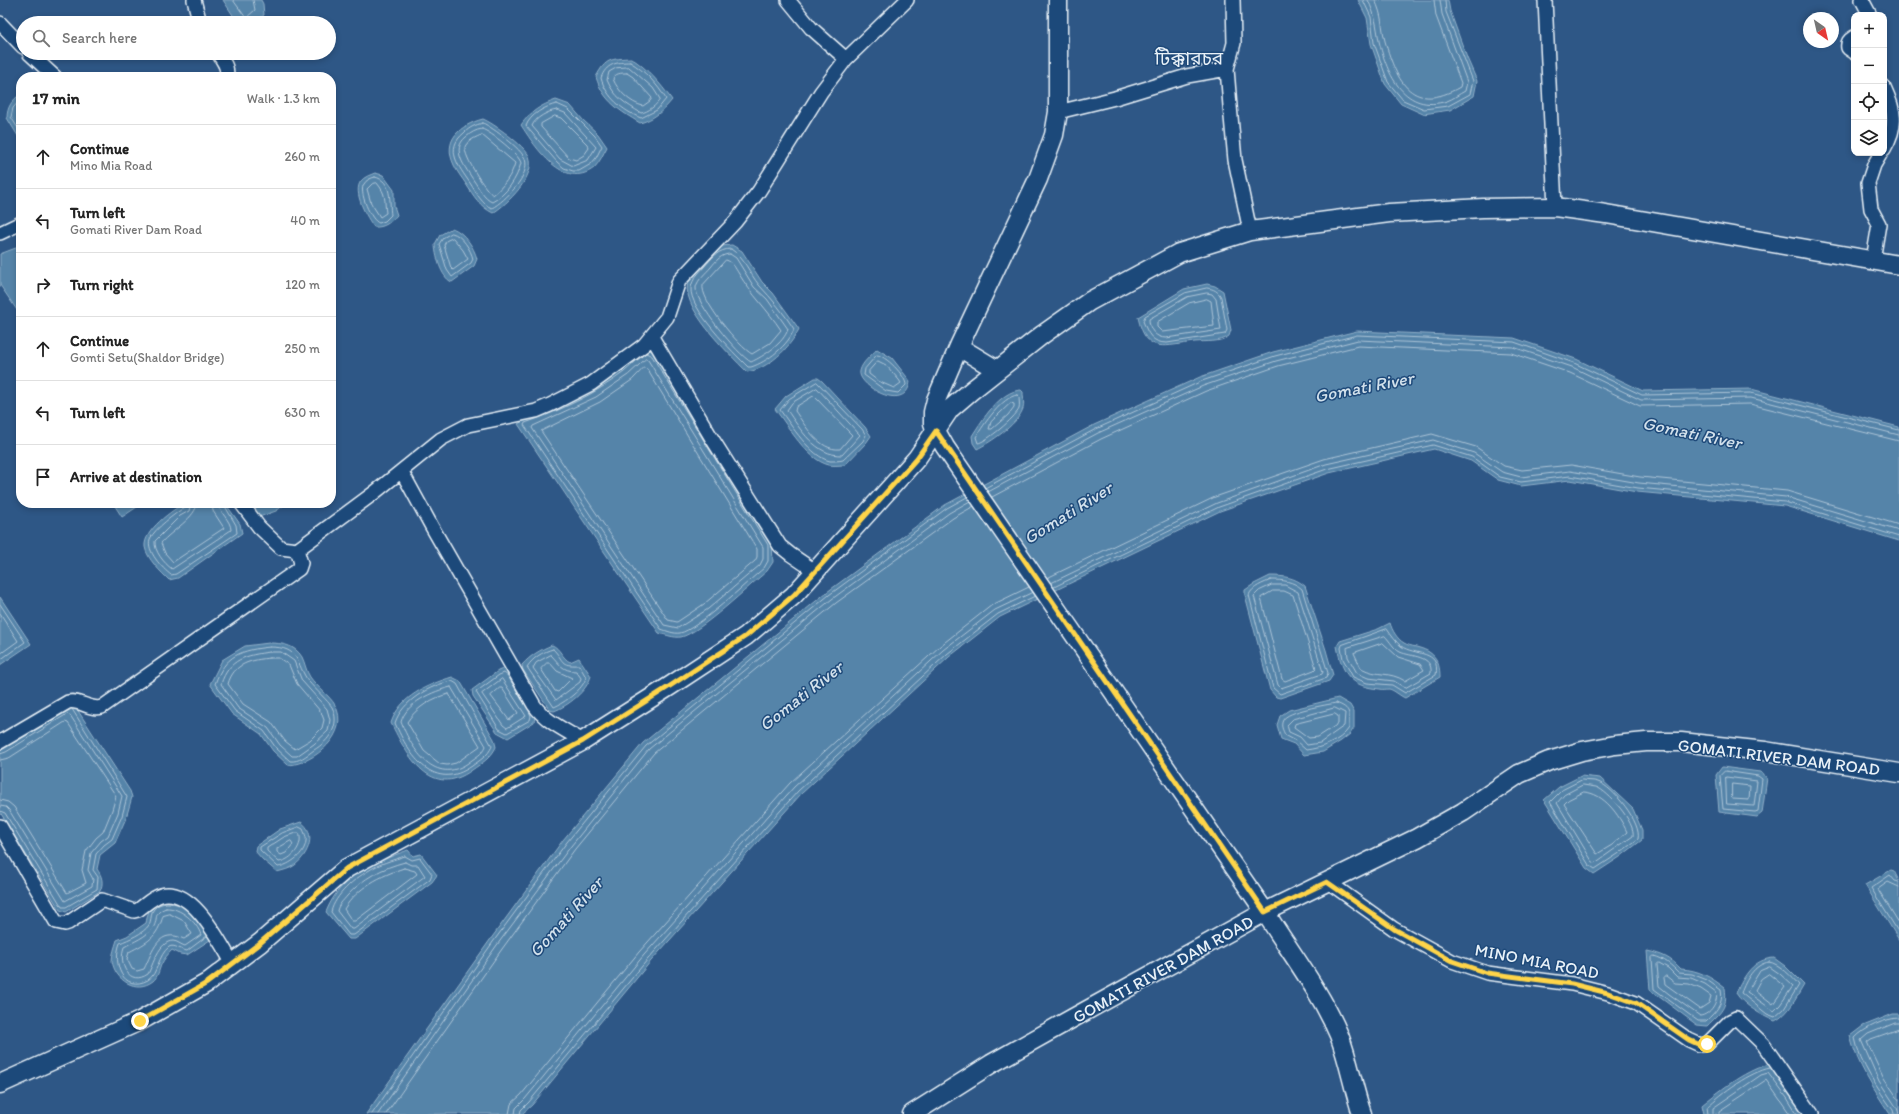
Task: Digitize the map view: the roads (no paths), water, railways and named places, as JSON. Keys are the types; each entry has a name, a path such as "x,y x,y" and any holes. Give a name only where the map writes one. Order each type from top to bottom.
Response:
{"street":[{"path":"194,0 198,16"},
{"path":"788,0 812,28 846,59"},
{"path":"245,508 259,528 281,548 297,550 402,472 426,450 456,431 484,420 536,411 591,384 616,367 652,337 667,317 679,281 735,222 759,191 821,92 846,59 907,0"},
{"path":"1058,0 1058,112 1054,135 1038,179 959,346 936,400 933,412 936,431 945,447 1265,912 1332,1019 1346,1055 1362,1114"},
{"path":"1233,0 1234,42 1227,69 1235,160 1250,231"},
{"path":"1545,0 1555,207"},
{"path":"1862,0 1868,12"},
{"path":"0,23 16,40"},
{"path":"1851,39 1847,44 1848,48 1851,50"},
{"path":"37,60 50,72"},
{"path":"222,60 226,66 227,72"},
{"path":"1058,112 1115,98 1187,76 1227,69"},
{"path":"1887,93 1893,105 1895,118 1887,144"},
{"path":"1874,260 1879,224 1871,209 1868,183 1874,165 1879,156"},
{"path":"0,1084 140,1021 207,983 260,943 347,868 583,741 746,636 788,600 917,458 950,409 1042,335 1090,301 1179,253 1250,231 1389,213 1483,208 1555,207 1899,265"},
{"path":"0,232 16,225"},
{"path":"652,337 711,437 776,541 790,554 815,571"},
{"path":"959,346 997,370"},
{"path":"402,472 534,705 541,715 549,721 583,741"},
{"path":"0,742 68,702 72,701 96,709 102,707 299,569 301,563 297,550"},
{"name":"GOMATI RIVER DAM ROAD","path":"912,1114 991,1064 1265,912 1417,838 1463,812 1519,774 1549,761 1582,751 1615,745 1646,742 1681,742 1765,751 1899,773"},
{"path":"0,826 56,922 68,923 102,900 134,911 138,910 162,894 185,898 193,904 201,914 233,964"},
{"name":"MINO MIA ROAD","path":"1327,882 1394,929 1452,961 1487,973 1572,984 1608,993 1636,1003 1689,1040 1700,1045 1707,1044 1730,1021 1736,1018 1763,1044 1812,1114"}],"water":[{"path":"223,0 261,0 263,4 264,15 263,16 233,16"},
{"path":"1358,0 1448,0 1450,11 1477,81 1474,96 1450,110 1423,114 1401,104 1385,84 1371,44 1367,18"},
{"path":"631,58 653,77 672,100 658,114 640,123 619,110 608,99 603,93 596,77 606,63 614,59"},
{"path":"16,98 16,133 7,118 8,110"},
{"path":"556,100 570,105 598,134 607,147 600,161 594,168 583,174 572,174 561,170 552,163 542,154 521,125 528,116 536,110 545,104"},
{"path":"483,119 501,130 522,147 529,156 530,164 529,172 519,189 506,203 493,213 484,207 474,196 454,165 450,148 455,135 467,125"},
{"path":"375,173 383,175 394,190 394,206 397,215 381,227 374,227 368,218 359,198 358,192 361,181 367,176"},
{"path":"452,228 461,233 468,240 477,259 474,266 452,282 448,280 442,271 437,259 435,244 440,235"},
{"path":"732,245 742,251 762,282 773,293 799,329 790,343 778,356 763,367 747,372 718,341 697,315 690,302 687,290 691,275 699,266 721,246"},
{"path":"16,248 16,309 0,285 0,254"},
{"path":"1207,284 1215,286 1223,291 1231,330 1229,336 1217,341 1166,346 1152,343 1146,338 1138,317 1184,289"},
{"name":"Gomati River","path":"1357,331 1514,338 1576,359 1643,391 1751,389 1899,427 1899,541 1785,506 1637,492 1570,480 1521,486 1498,480 1471,461 1434,449 1329,473 1220,511 1000,617 949,657 801,794 651,961 532,1105 522,1114 366,1114 563,840 643,743 827,592 945,505 1094,425 1200,377 1273,352"},
{"path":"646,348 655,353 772,543 773,562 767,571 712,618 689,634 681,637 673,637 659,633 518,424"},
{"path":"877,349 892,358 910,381 907,391 900,396 882,394 873,389 861,377 860,371 863,365"},
{"path":"815,378 822,381 865,427 871,436 845,465 829,465 813,457 799,442 775,409 786,396"},
{"path":"1021,390 1023,392 1024,404 1019,416 1002,433 977,449 973,443 972,436 986,415 992,407 1006,395"},
{"path":"116,508 136,508 122,517"},
{"path":"178,508 229,508 240,524 242,533 178,578 169,580 148,556 145,547 146,541 153,528"},
{"path":"253,508 280,508 276,511 259,517"},
{"path":"1270,576 1289,578 1305,586 1333,675 1329,681 1280,698 1276,697 1270,690 1245,595 1245,590"},
{"path":"0,597 31,644 0,665"},
{"path":"1390,623 1395,634 1401,641 1405,644 1427,651 1434,657 1439,665 1440,677 1405,698 1389,689 1370,688 1355,682 1345,671 1337,646 1340,641 1378,629"},
{"path":"269,643 292,647 299,653 310,677 333,702 339,716 338,726 334,736 319,753 309,759 288,765 273,751 261,734 232,714 210,684 222,660 245,646"},
{"path":"552,645 555,646 570,662 579,658 591,676 586,687 571,702 554,711 550,710 523,670 522,665 536,653"},
{"path":"505,668 511,673 535,716 534,722 508,738 497,732 473,696 472,690 498,671"},
{"path":"452,677 460,681 494,739 496,747 483,763 472,770 457,778 444,780 433,777 422,770 413,760 397,736 391,723 395,714 408,699 424,688"},
{"path":"1338,698 1350,705 1354,712 1354,728 1350,734 1341,741 1323,752 1304,755 1294,744 1281,739 1277,725 1280,716 1289,710"},
{"path":"73,703 130,791 132,797 126,818 115,843 100,855 97,869 102,880 100,891 66,912 60,910 0,812 0,746"},
{"path":"1722,767 1760,772 1767,778 1762,813 1757,817 1719,812 1716,775"},
{"path":"1581,776 1600,778 1633,809 1642,830 1642,840 1594,874 1586,868 1544,800 1559,787"},
{"path":"301,822 309,832 310,838 307,849 295,865 277,872 255,851 256,846 280,829"},
{"path":"408,850 413,856 421,854 437,875 432,882 355,939 349,939 326,912 340,888 349,879 370,865"},
{"path":"1891,870 1894,871 1899,881 1899,940 1865,885"},
{"path":"164,899 182,901 213,938 187,955 180,954 172,950 162,963 156,978 146,985 140,986 127,983 117,974 112,961 117,940 127,936 146,923 151,907"},
{"path":"1647,951 1666,957 1681,969 1694,971 1704,975 1725,988 1726,995 1724,1005 1716,1017 1707,1026 1697,1025 1650,990"},
{"path":"1774,958 1785,966 1804,985 1788,1010 1775,1021 1754,1010 1736,993 1742,980 1755,965 1767,959"},
{"path":"1893,1014 1899,1014 1899,1114 1890,1114 1878,1096 1857,1057 1850,1036 1863,1026"},
{"path":"1773,1063 1808,1114 1704,1114 1702,1105 1718,1092 1745,1074"}],"district":[{"name":"টিক্কারচর","path":"1189,58"}]}
